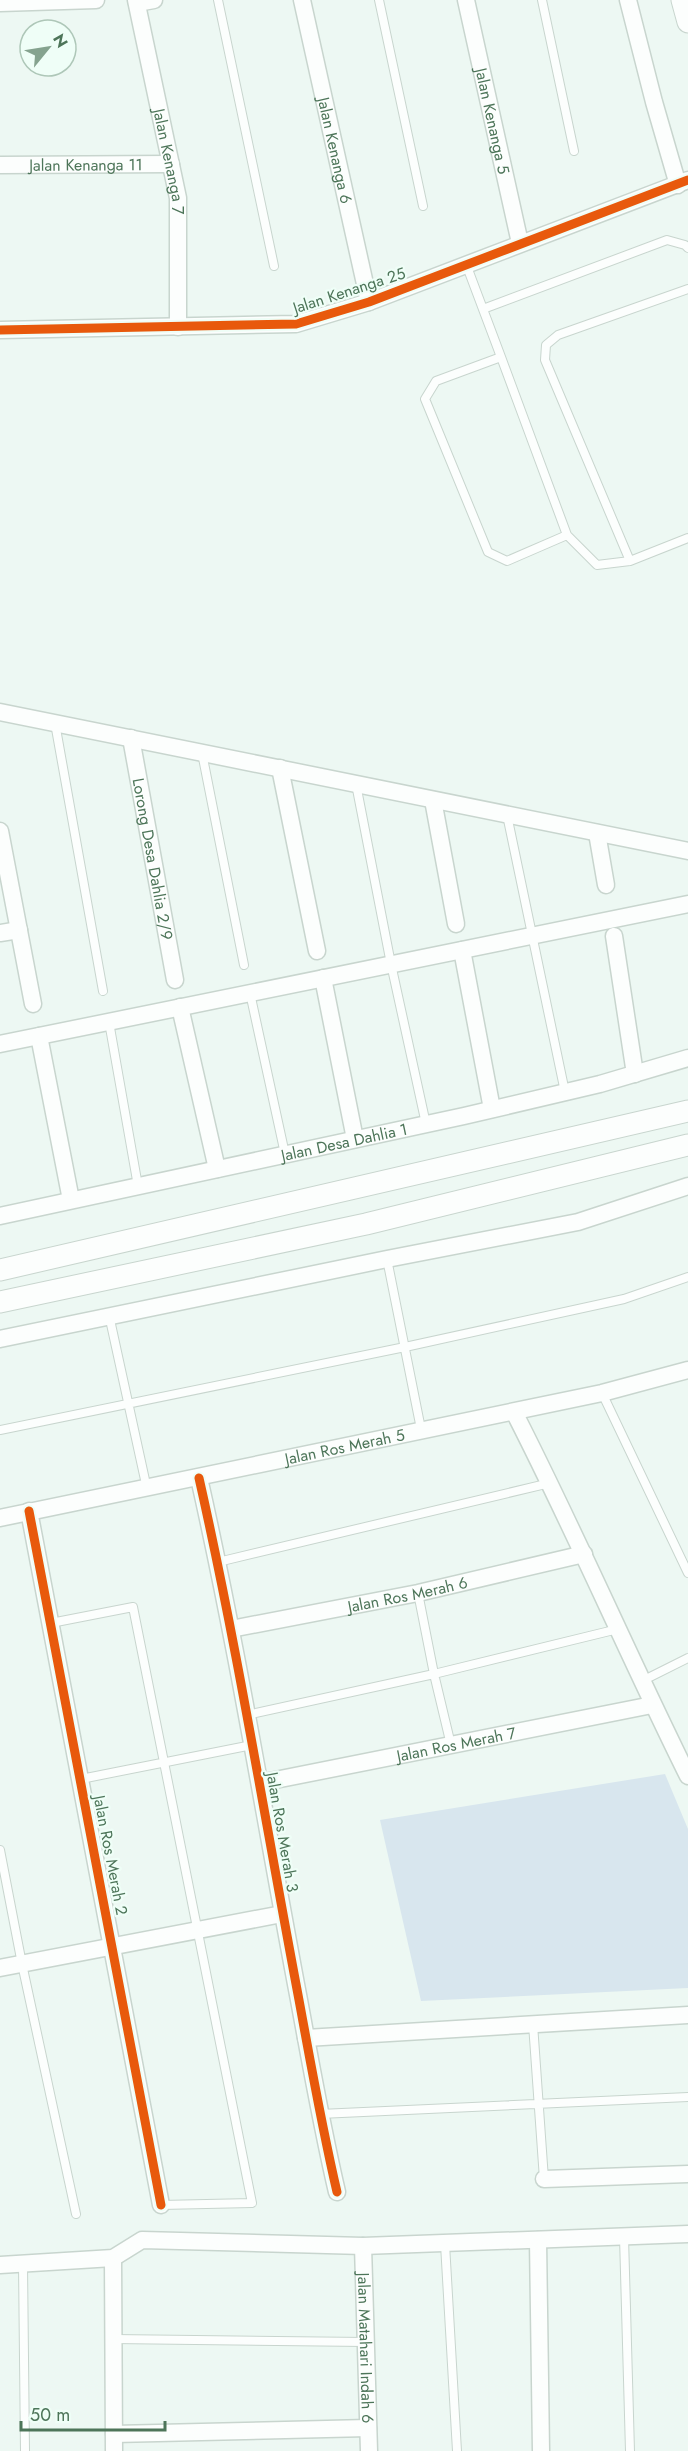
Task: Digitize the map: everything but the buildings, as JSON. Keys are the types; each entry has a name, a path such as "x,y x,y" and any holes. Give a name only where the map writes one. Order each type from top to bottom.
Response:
{"street":[{"path":"0,3 96,0"},
{"path":"137,2 154,0"},
{"name":"Jalan Kenanga 6","path":"302,0 369,302"},
{"name":"Jalan Kenanga 5","path":"466,0 520,243"},
{"path":"628,0 681,183"},
{"path":"682,0 688,22"},
{"name":"Jalan Kenanga 7","path":"137,2 178,198 178,327"},
{"name":"Jalan Kenanga 11","path":"0,165 171,164"},
{"name":"Jalan Kenanga 25","path":"0,330 296,324 369,302 681,183"},
{"path":"0,712 688,851"},
{"name":"Lorong Desa Dahlia 2/9","path":"131,738 176,980"},
{"path":"280,768 317,951"},
{"path":"433,800 456,924"},
{"path":"0,831 33,1004"},
{"path":"597,833 606,885"},
{"path":"0,1044 688,904"},
{"path":"0,933 19,930"},
{"path":"614,936 635,1074"},
{"path":"462,950 492,1109"},
{"path":"323,978 355,1139"},
{"path":"180,1007 217,1169"},
{"path":"39,1036 71,1200"},
{"name":"Jalan Desa Dahlia 1","path":"0,1216 492,1109 688,1059"},
{"path":"0,1270 688,1111"},
{"path":"0,1302 366,1224 688,1145"},
{"path":"0,1339 109,1315 579,1222 688,1186"},
{"name":"Jalan Ros Merah 5","path":"0,1518 147,1489 421,1429 514,1412 688,1371"},
{"path":"514,1412 584,1554 652,1705 688,1776"},
{"name":"Jalan Ros Merah 3","path":"199,1478 231,1629 319,2115 337,2192"},
{"name":"Jalan Ros Merah 2","path":"29,1511 161,2205"},
{"name":"Jalan Ros Merah 6","path":"231,1629 418,1593 584,1554"},
{"name":"Jalan Ros Merah 7","path":"260,1783 652,1705"},
{"path":"0,1968 282,1914"},
{"path":"306,2037 688,2015"},
{"path":"544,2179 688,2174"},
{"path":"0,2265 113,2258 142,2240 363,2246 688,2234"},
{"path":"538,2240 541,2451"},
{"name":"Jalan Matahari Indah 6","path":"363,2246 369,2451"},
{"path":"113,2258 114,2443 368,2428"}],"lane":[{"path":"218,0 274,266"},
{"path":"379,0 423,206"},
{"path":"542,0 573,151"},
{"path":"483,309 667,240 685,244 688,248"},
{"path":"466,264 567,535 597,566 630,561 688,537"},
{"path":"630,561 545,360 546,345 558,335 688,289"},
{"path":"501,357 435,381 425,399 488,552 507,561 567,535"},
{"path":"55,723 103,991"},
{"path":"202,753 244,965"},
{"path":"356,784 391,964 426,1124"},
{"path":"507,814 565,1092"},
{"path":"250,993 285,1154"},
{"path":"109,1022 138,1186"},
{"path":"387,1259 421,1429"},
{"path":"0,1430 129,1405 624,1299 688,1277"},
{"path":"109,1315 147,1489"},
{"path":"602,1393 688,1573"},
{"path":"218,1562 550,1483"},
{"path":"418,1593 451,1745"},
{"path":"51,1623 133,1607 252,2203 161,2205"},
{"path":"247,1714 434,1674 618,1629"},
{"path":"642,1681 688,1658"},
{"path":"81,1779 252,1744"},
{"path":"0,1850 76,2214"},
{"path":"532,2024 544,2179"},
{"path":"319,2115 688,2097"},
{"path":"624,2237 630,2451"},
{"path":"445,2244 457,2451"},
{"path":"23,2264 25,2451"},
{"path":"113,2339 366,2342"}],"shaded area":[{"path":"665,1774 688,1829 688,1988 421,2001 380,1820"}],"cycle path":[{"path":"0,330 296,324 369,302 688,180"},
{"path":"199,1478 239,1673 312,2072 337,2192"},
{"path":"29,1511 161,2205"}]}
